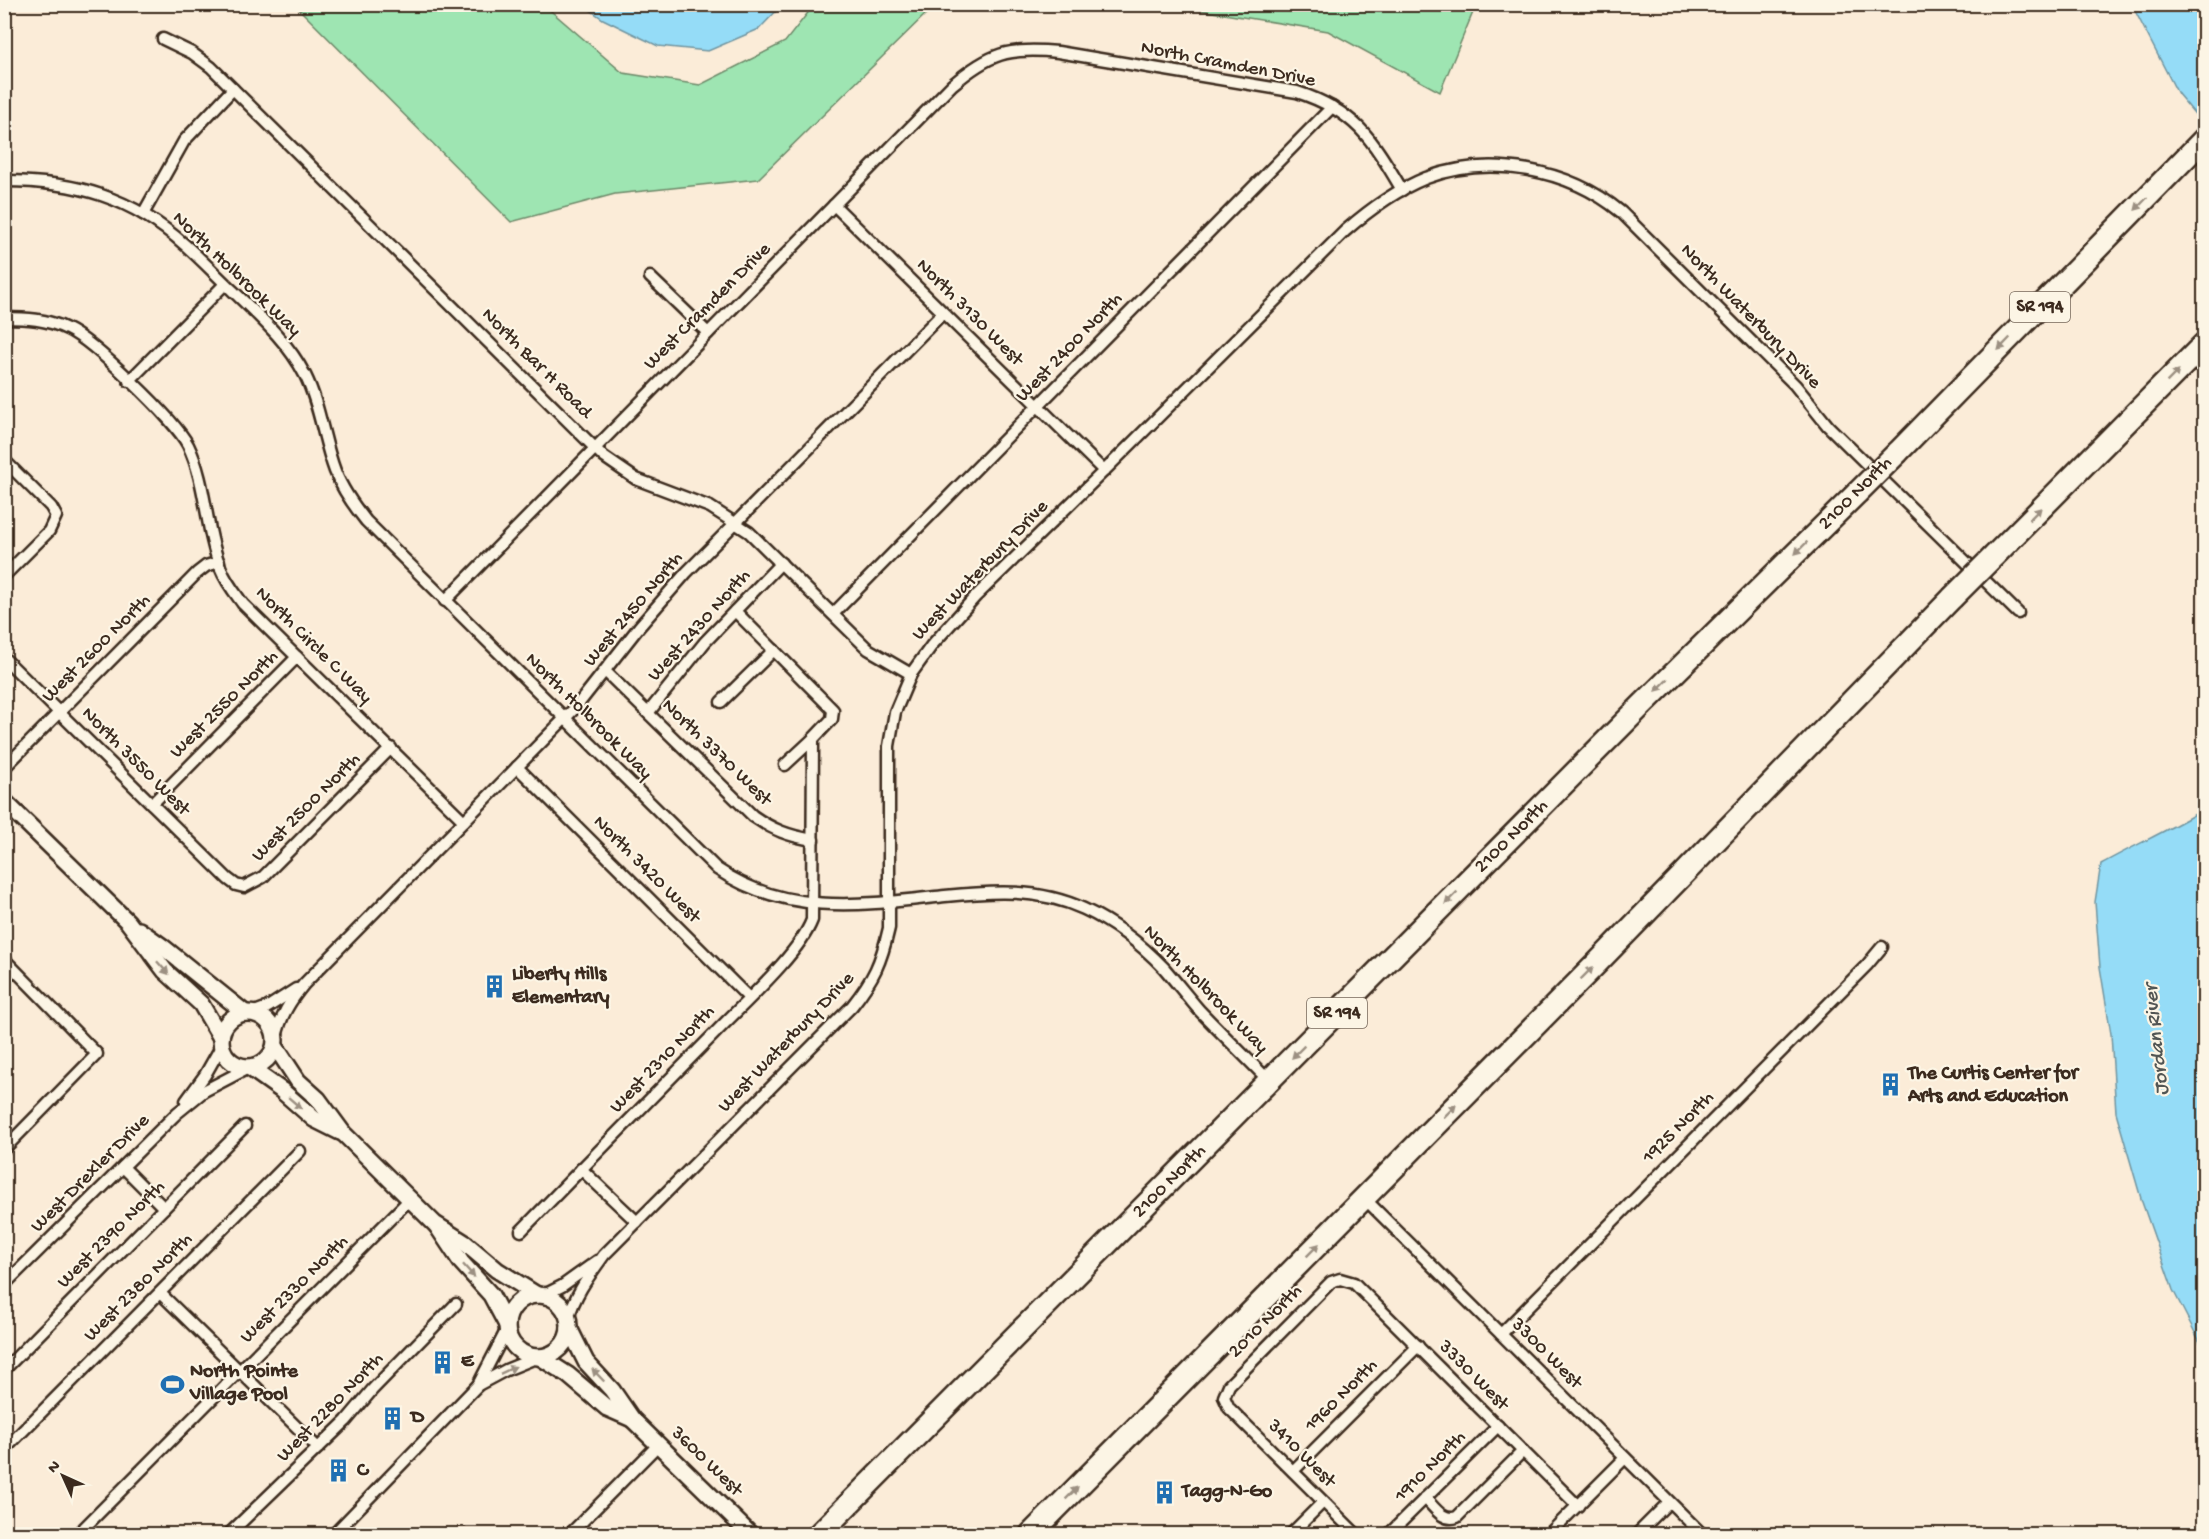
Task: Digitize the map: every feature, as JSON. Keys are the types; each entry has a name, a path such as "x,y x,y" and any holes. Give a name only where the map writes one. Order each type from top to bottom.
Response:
{"highway":[{"name":"2100 North","path":"819,1534 1641,706 1898,452 2205,140"},
{"path":"1031,1534 1598,962 1952,598 2205,344"},
{"path":"838,1534 857,1497"}],"street":[{"name":"North Bar H Road","path":"163,39 183,47 202,60 233,89 595,448 618,468 636,479 710,507 737,523 781,563 868,650 911,674"},
{"name":"North Cramden Drive","path":"1007,52 1035,50 1058,52 1297,92 1332,106 1351,118 1365,132 1402,190"},
{"name":"West Cramden Drive","path":"445,601 952,86 972,68 989,58 1007,52"},
{"path":"143,214 191,132 233,89"},
{"name":"West 2400 North","path":"833,614 1332,106"},
{"name":"North Waterbury Drive","path":"1402,190 1424,179 1450,171 1497,168 1549,174 1578,184 1602,197 1622,212 1795,385 1828,426 2018,613"},
{"name":"North Holbrook Way","path":"4,181 28,181 82,188 112,198 143,214 184,244 282,339 296,358 316,401 335,470 344,489 366,522 717,868 748,888 769,896 813,904 888,902 1002,891 1046,896 1084,909 1124,933 1150,955 1269,1081"},
{"name":"West Waterbury Drive","path":"540,1296 562,1286 604,1255 852,1006 872,981 883,955 889,928 889,746 895,712 911,674 932,645 975,597 1345,231 1366,213 1402,190"},
{"name":"North 3130 West","path":"834,205 1104,471"},
{"path":"650,277 708,333"},
{"path":"129,381 225,284"},
{"name":"West 2450 North","path":"275,1042 278,1025 285,1010 304,984 564,719 606,672 664,598 944,313"},
{"name":"North Circle C Way","path":"4,318 27,318 50,322 68,329 98,351 166,416 188,444 219,562 230,586 243,604 464,821"},
{"path":"4,460 51,507 56,516 49,531 4,576"},
{"name":"West 2600 North","path":"4,768 197,573 219,562"},
{"name":"West 2430 North","path":"648,713 705,642 781,563"},
{"path":"735,611 831,707 833,714 829,723 785,765"},
{"path":"721,702 774,650"},
{"name":"North 3550 West","path":"4,657 228,879 244,887"},
{"name":"West 2550 North","path":"152,804 297,657"},
{"name":"North 3370 West","path":"606,672 753,816 769,828 784,834 813,840"},
{"name":"West 2310 North","path":"521,1231 749,998 807,932 812,920 813,904 813,739"},
{"name":"West 2500 North","path":"244,887 263,877 391,748"},
{"name":"North 3420 West","path":"517,767 749,998"},
{"path":"4,801 128,922 165,971 201,1004 228,1058 234,1063 249,1068 281,1090 314,1119 343,1133"},
{"path":"128,922 249,1013 260,1015 271,1024 275,1042 298,1081 318,1099 343,1133 435,1224 461,1262 493,1298 514,1346 520,1352 539,1357 563,1371 607,1408 632,1419"},
{"name":"1925 North","path":"1501,1334 1867,965 1882,947"},
{"path":"4,958 97,1054 4,1149"},
{"name":"West 2450 North","path":"249,1013 268,1007 304,984"},
{"path":"222,1042 226,1024 232,1019 249,1013"},
{"name":"West Drexler Drive","path":"177,1113 205,1075 222,1042"},
{"path":"249,1068 268,1059 275,1042"},
{"name":"West Drexler Drive","path":"4,1285 177,1113 204,1091 249,1068"},
{"name":"West 2390 North","path":"4,1370 245,1126"},
{"name":"West 2380 North","path":"4,1450 300,1151"},
{"path":"123,1167 164,1208"},
{"path":"581,1169 637,1222"},
{"name":"3300 West","path":"1364,1198 1702,1534"},
{"name":"West 2330 North","path":"78,1534 410,1199"},
{"path":"435,1224 465,1243 497,1270 540,1296 559,1303 586,1362 612,1390 632,1419"},
{"name":"West Waterbury Drive","path":"568,1324 572,1304 604,1255"},
{"name":"3330 West","path":"1340,1279 1354,1283 1578,1506"},
{"name":"2010 North","path":"1224,1397 1229,1385 1331,1282 1340,1279"},
{"path":"160,1293 318,1448"},
{"path":"334,1534 478,1385 507,1327 511,1311 517,1304 524,1299 540,1296"},
{"name":"West 2280 North","path":"229,1534 318,1448 456,1304"},
{"path":"478,1385 507,1370 555,1352 562,1345 568,1324"},
{"name":"1960 North","path":"1293,1471 1418,1346"},
{"name":"3410 West","path":"1224,1397 1229,1408 1356,1534"},
{"name":"3600 West","path":"632,1419 750,1534"},
{"name":"1910 North","path":"1389,1534 1498,1426"},
{"path":"570,1534 658,1445"},
{"path":"1425,1498 1443,1516 1451,1519 1457,1517 1523,1451"},
{"path":"1549,1534 1625,1458"},
{"path":"1291,1534 1323,1502"},
{"path":"1637,1534 1669,1502"},
{"path":"4,1532 9,1534"}],"green space":[{"path":"1476,4 1440,92 1328,31 1169,5"},
{"path":"295,5 544,5 623,73 700,85 785,42 814,5 935,5 758,179 615,194 511,222"}],"water":[{"path":"583,5 782,5 759,29 708,51 658,46 603,19"},
{"path":"2132,5 2202,5 2204,9 2204,125 2178,94"},
{"name":"Jordan River","path":"2204,809 2204,1350 2173,1290 2142,1202 2116,1112 2111,1034 2100,967 2095,902 2101,864"}],"place":[{"name":"Liberty Hills Elementary","path":"494,986"},
{"name":"The Curtis Center for Arts and Education","path":"1890,1085"},
{"name":"E","path":"443,1362"},
{"name":"North Pointe Village Pool","path":"172,1384"},
{"name":"D","path":"393,1418"},
{"name":"C","path":"339,1471"},
{"name":"Tagg-N-Go","path":"1164,1492"}]}
